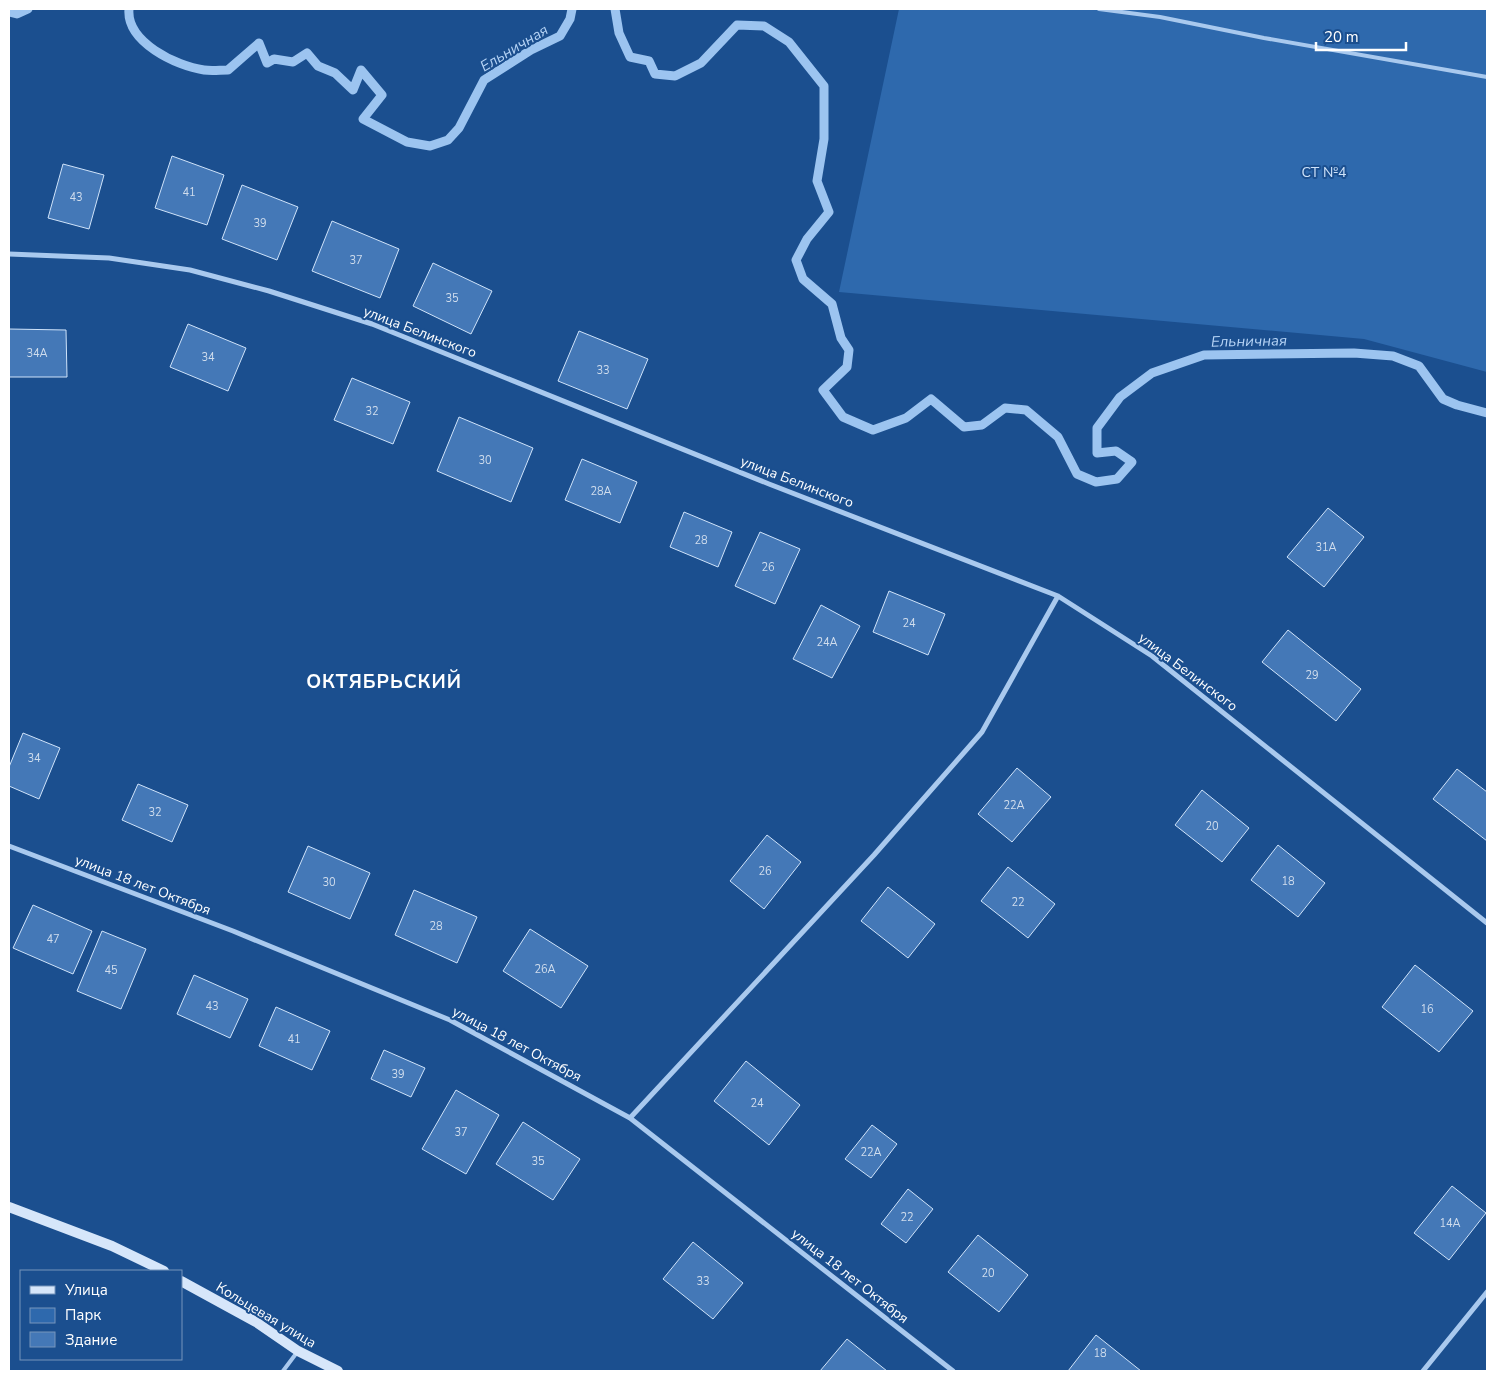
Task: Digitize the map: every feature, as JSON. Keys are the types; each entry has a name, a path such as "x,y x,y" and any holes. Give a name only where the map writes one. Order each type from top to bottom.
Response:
{"street":[{"name":"улица Белинского","path":"9,254 108,258 190,270 372,324 769,484 1058,596 1152,656 1487,923"},
{"path":"630,1118 874,855 982,732 1058,596"},
{"name":"улица 18 лет Октября","path":"9,846 233,932 450,1020 630,1118 953,1371"},
{"path":"9,1207 104,1242 162,1270"},
{"name":"Кольцевая улица","path":"182,1282 256,1322 298,1351 338,1371"},
{"path":"1424,1371 1487,1292"}],"lane":[{"path":"1099,9 1160,16 1264,38 1487,77"},
{"path":"283,1371 298,1351"}],"green space":[{"name":"СТ №4","path":"899,9 1487,9 1487,372 1364,339 839,292"}],"building":[{"path":"172,156 224,175 207,225 155,208"},
{"path":"63,164 104,175 89,229 48,218"},
{"path":"242,185 298,207 277,260 222,239"},
{"path":"332,221 399,249 380,298 312,271"},
{"path":"433,263 492,291 471,334 413,306"},
{"path":"188,324 246,348 228,391 170,367"},
{"path":"9,329 66,330 67,377 9,377"},
{"path":"579,331 648,359 627,409 558,381"},
{"path":"352,378 410,402 393,444 334,420"},
{"path":"459,417 533,448 511,502 437,471"},
{"path":"582,459 637,482 620,523 565,500"},
{"path":"1328,508 1364,537 1324,587 1287,557"},
{"path":"684,512 732,532 718,567 670,547"},
{"path":"760,532 800,549 775,604 735,586"},
{"path":"889,591 945,614 928,655 873,632"},
{"path":"821,605 860,626 832,678 793,659"},
{"path":"1288,630 1361,689 1336,721 1262,662"},
{"path":"23,733 60,748 39,799 9,786 9,767"},
{"path":"1017,768 1051,797 1012,842 978,814"},
{"path":"1457,769 1487,792 1487,841 1433,799"},
{"path":"138,784 188,805 172,842 122,820"},
{"path":"1202,790 1249,828 1222,862 1175,825"},
{"path":"767,835 801,862 764,909 730,881"},
{"path":"1278,845 1325,883 1298,917 1251,880"},
{"path":"308,846 370,873 350,919 288,892"},
{"path":"1008,867 1055,904 1028,938 981,901"},
{"path":"888,887 935,924 908,958 861,921"},
{"path":"414,890 477,917 457,963 395,935"},
{"path":"33,905 92,931 73,974 13,948"},
{"path":"530,929 588,966 561,1008 503,971"},
{"path":"102,931 146,949 121,1009 77,991"},
{"path":"1415,965 1473,1011 1439,1052 1382,1007"},
{"path":"194,975 248,999 230,1038 177,1014"},
{"path":"276,1007 330,1031 312,1070 259,1046"},
{"path":"384,1050 425,1068 411,1097 371,1079"},
{"path":"746,1061 800,1105 769,1145 714,1101"},
{"path":"456,1090 499,1115 466,1174 422,1149"},
{"path":"523,1122 580,1159 553,1200 496,1164"},
{"path":"872,1125 897,1144 871,1178 845,1159"},
{"path":"1452,1186 1486,1213 1449,1260 1414,1233"},
{"path":"908,1189 933,1209 906,1243 881,1224"},
{"path":"978,1235 1028,1275 999,1312 948,1272"},
{"path":"693,1242 743,1283 713,1319 663,1279"},
{"path":"1096,1335 1141,1371 1068,1371"},
{"path":"847,1339 887,1371 820,1371"}],"waterway":[{"name":"Ельничная","path":"9,12 17,14 28,9"},
{"name":"Ельничная","path":"129,9 130,21 144,42 167,58 193,68 228,70 259,43 267,63 274,59 293,62 307,53 318,66 335,73 353,90 361,70 382,95 363,119 407,142 430,146 448,140 459,128 484,80 531,50 560,36 570,19 572,9"},
{"name":"Ельничная","path":"615,9 619,33 630,57 649,61 655,74 675,76 701,63 737,25 764,26 789,42 824,86 824,139 817,181 829,212 807,239 796,260 803,279 832,304 841,338 849,350 847,367 823,390 843,417 873,430 906,418 931,399 964,427 982,425 1005,408 1026,410 1058,437 1077,474 1096,482 1117,479 1132,462 1116,451 1097,453 1097,428 1120,397 1152,373 1204,355 1354,353 1393,356 1419,366 1443,399 1487,413"}],"district":[{"name":"ОКТЯБРЬСКИЙ","path":"384,682"}]}
